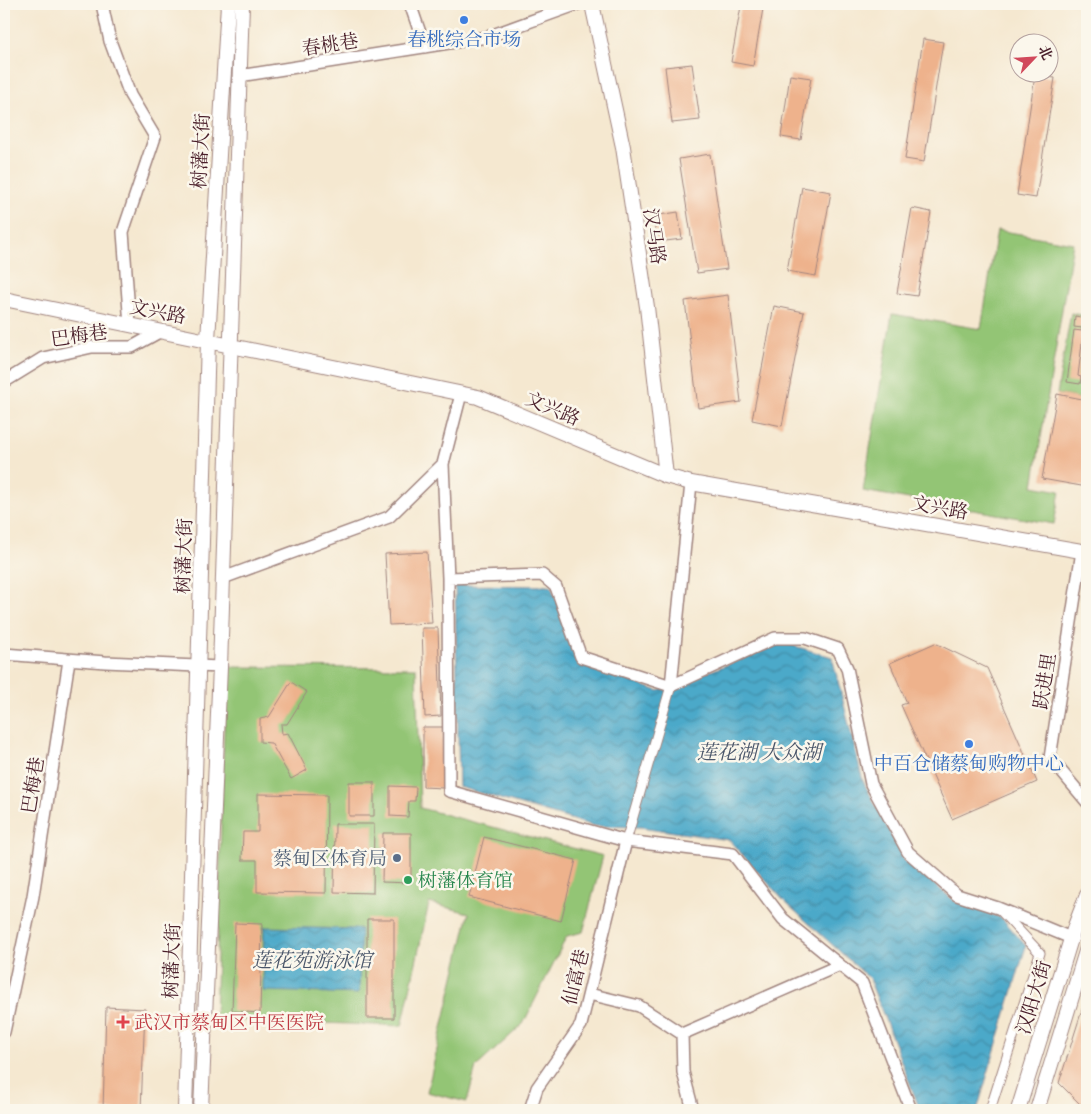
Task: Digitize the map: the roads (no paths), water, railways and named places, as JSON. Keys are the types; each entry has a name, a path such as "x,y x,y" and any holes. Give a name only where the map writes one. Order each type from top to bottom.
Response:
{"street":[{"path":"102,4 110,41 130,95 155,137 123,232 130,325"},
{"name":"树藩大街","path":"185,1110 208,340 228,4"},
{"name":"树藩大街","path":"200,1110 220,667 229,345 242,4"},
{"path":"410,4 425,47"},
{"name":"春桃巷","path":"239,76 487,37 578,4"},
{"name":"汉马路","path":"592,4 623,147 647,307 666,476"},
{"name":"文兴路","path":"4,299 478,397 666,476 691,483 1085,552"},
{"name":"巴梅巷","path":"4,382 43,358 92,347 132,347 161,331"},
{"path":"461,394 443,464 448,578 449,791 626,841 733,854 784,919 862,984 911,1110"},
{"path":"223,578 389,517 443,464"},
{"path":"626,841 671,686 691,483"},
{"name":"跃进里","path":"1085,552 1050,758 1087,802"},
{"path":"448,578 542,575 556,587 581,657 671,686 775,638 805,638 838,649 847,668 871,784 908,852 957,896 998,908 1071,938"},
{"path":"4,654 69,660 220,667"},
{"name":"巴梅巷","path":"4,1032 6,1009 33,896 69,660"},
{"name":"仙富巷","path":"530,1110 537,1088 581,1025 626,841"},
{"name":"汉阳大街","path":"1018,1110 1071,938 1087,895"},
{"path":"990,1110 1040,953 998,908"},
{"name":"汉阳大街","path":"1037,1110 1087,948"},
{"path":"682,1034 840,965"},
{"path":"589,994 639,1006 682,1034"},
{"path":"682,1034 683,1072 693,1110"}],"water":[{"name":"莲花湖 大众湖","path":"455,585 551,586 580,663 658,691 784,643 832,657 863,781 904,860 956,902 1002,918 1026,946 977,1110 920,1110 869,978 785,902 729,840 641,827 594,826 459,787"},
{"name":"莲花苑游泳馆","path":"264,927 361,929 359,994 263,991"}],"place":[{"name":"春桃综合市场","path":"464,20"},
{"name":"中百仓储蔡甸购物中心","path":"969,744"},
{"name":"蔡甸区体育局","path":"397,858"},
{"name":"树藩体育馆","path":"408,880"},
{"name":"武汉市蔡甸区中医医院","path":"123,1022"}]}
